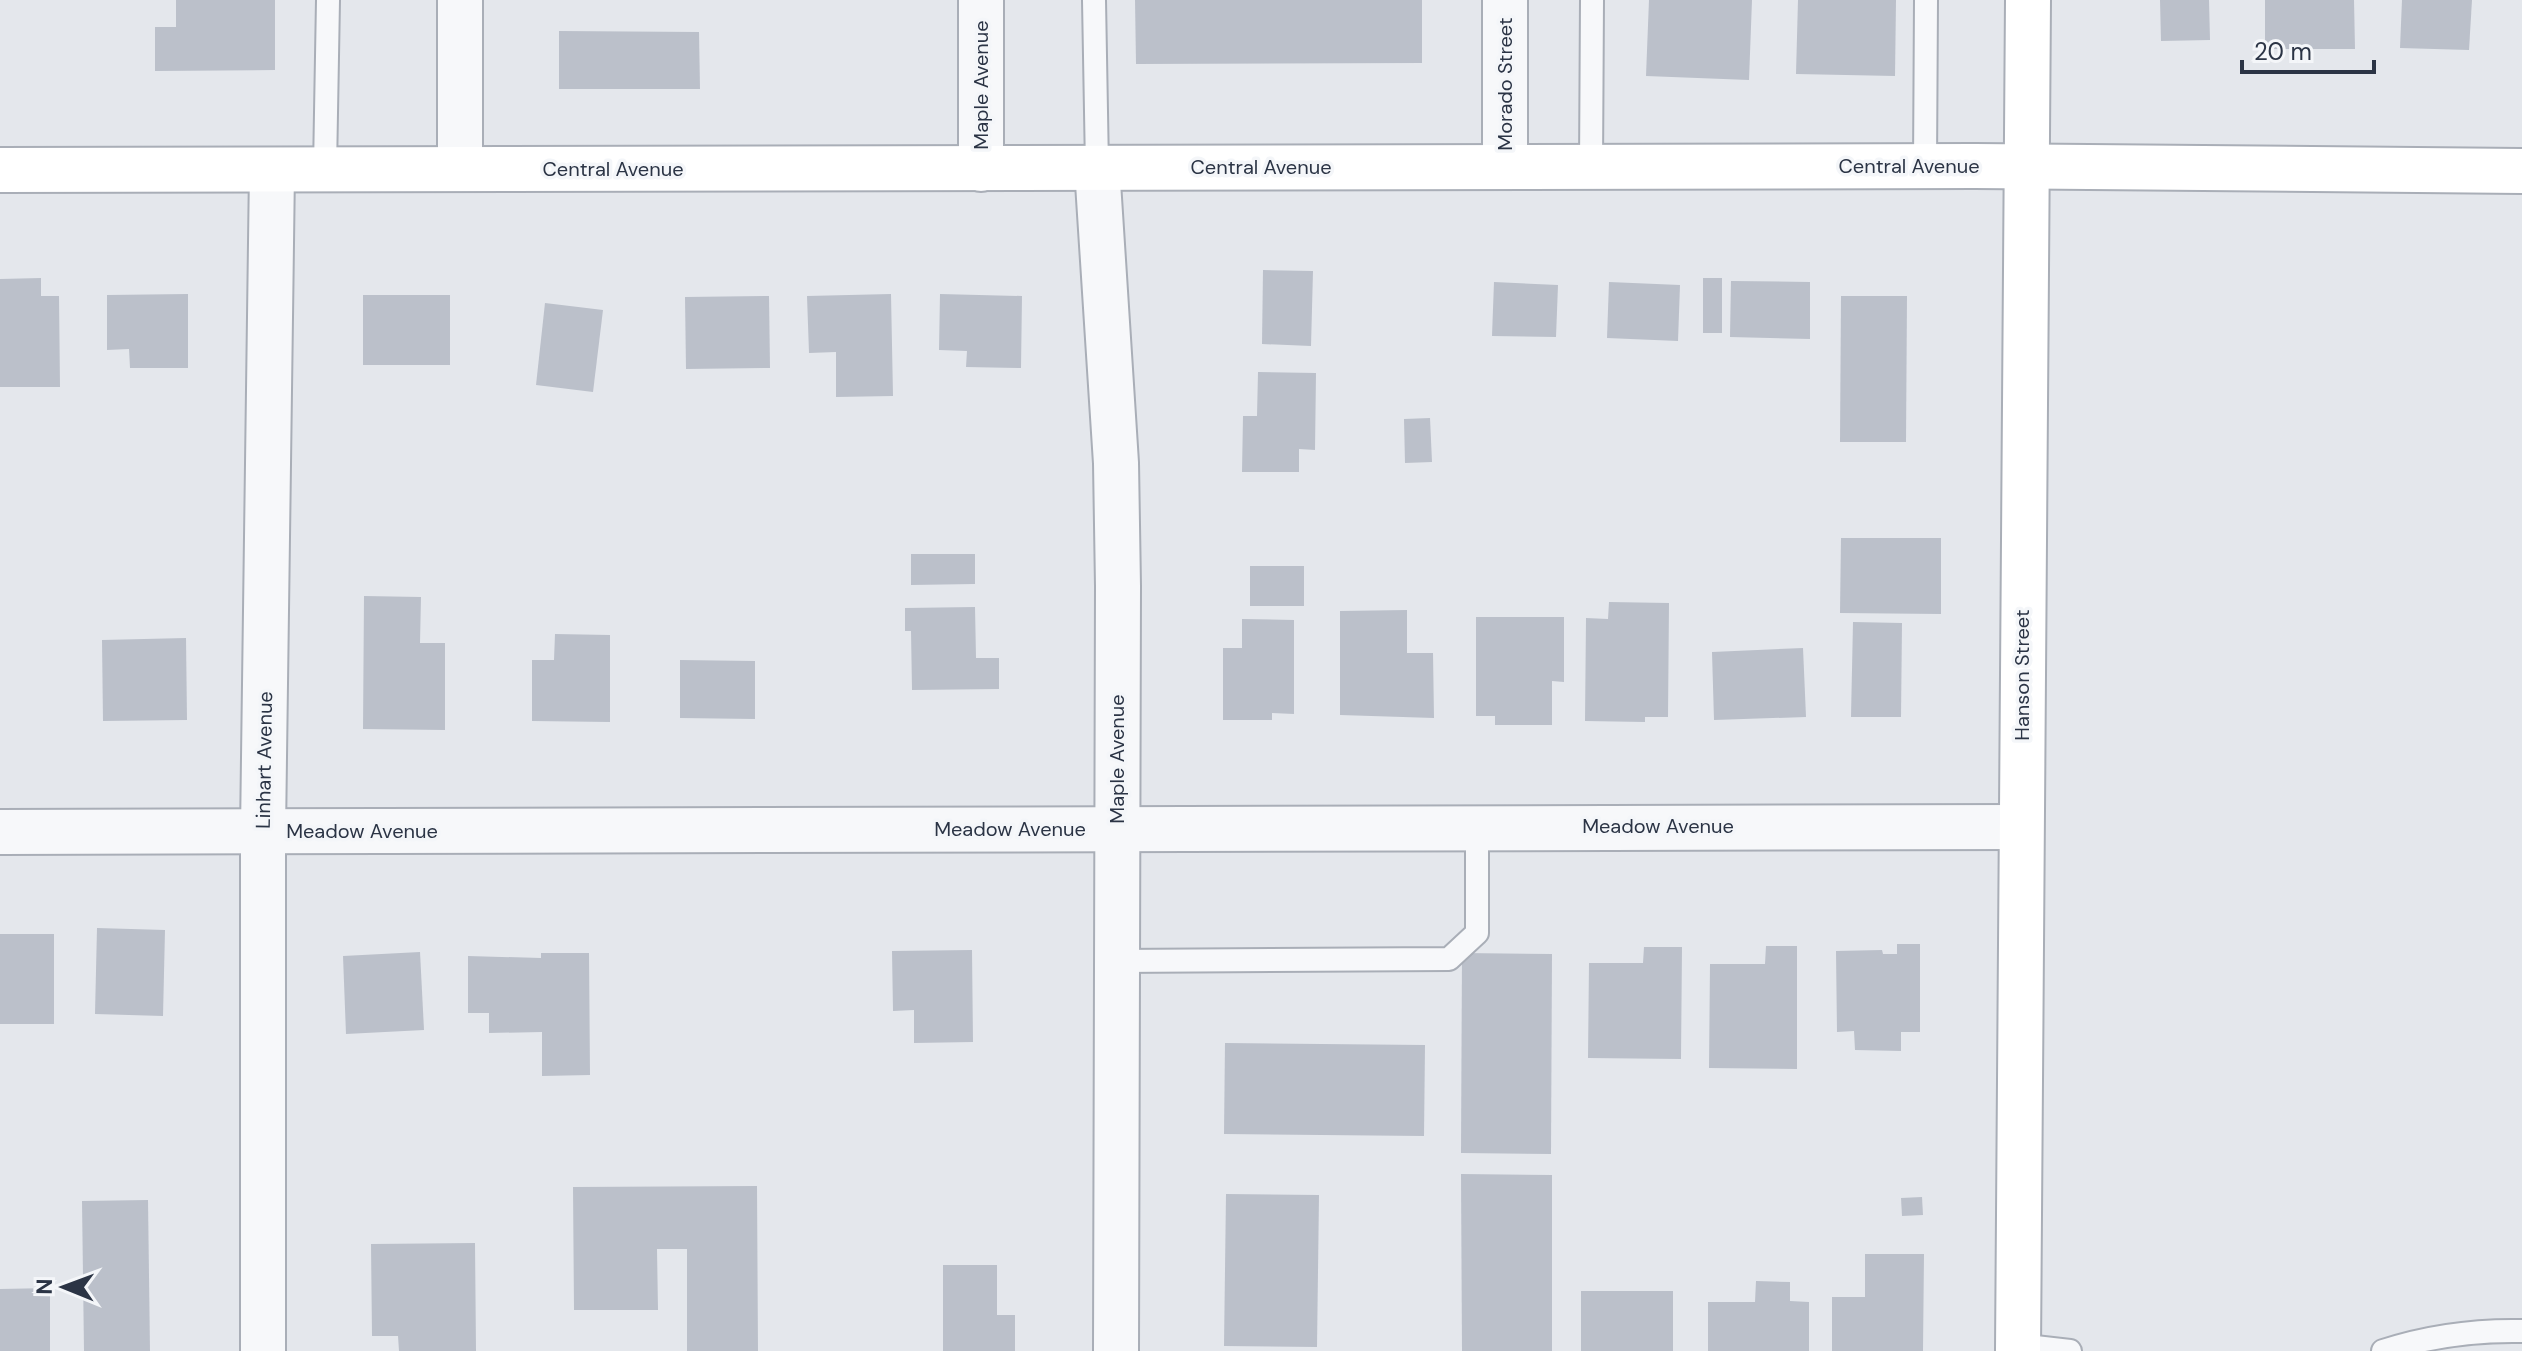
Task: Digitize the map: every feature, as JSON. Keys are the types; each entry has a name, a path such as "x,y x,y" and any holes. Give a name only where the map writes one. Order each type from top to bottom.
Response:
{"street":[{"path":"460,0 460,169"},
{"name":"Maple Avenue","path":"981,0 981,169"},
{"name":"Morado Street","path":"1505,0 1505,167"},
{"name":"Hanson Street","path":"2018,1348 2028,0"},
{"name":"Central Avenue","path":"0,170 2025,166 2522,171"},
{"name":"Maple Avenue","path":"1097,167 1116,463 1116,1351"},
{"name":"Linhart Avenue","path":"263,1351 263,831 272,170"},
{"name":"Meadow Avenue","path":"0,832 2020,827"}],"lane":[{"path":"325,169 328,0"},
{"path":"1094,0 1097,167"},
{"path":"1591,167 1592,0"},
{"path":"1925,166 1926,0"},
{"path":"1117,961 1449,959 1477,933 1477,826"},
{"path":"2383,1351 2423,1338 2483,1330 2522,1331"},
{"path":"2018,1348 2070,1351"}],"building":[{"path":"176,0 275,0 275,70 155,71 155,27 176,27"},
{"path":"1135,0 1422,0 1422,63 1136,64"},
{"path":"1649,0 1752,0 1749,80 1646,76"},
{"path":"1798,0 1896,0 1895,76 1796,74"},
{"path":"2160,0 2209,0 2210,40 2161,41"},
{"path":"2265,0 2354,0 2355,49 2265,49"},
{"path":"2402,0 2472,0 2469,50 2400,48"},
{"path":"559,31 699,32 700,89 559,89"},
{"path":"1263,270 1313,271 1311,346 1262,344"},
{"path":"41,278 41,296 59,296 60,387 0,387 0,279"},
{"path":"1703,278 1722,278 1722,333 1703,333"},
{"path":"1731,281 1810,282 1810,339 1730,337"},
{"path":"1494,282 1558,285 1556,337 1492,336"},
{"path":"1609,282 1680,285 1678,341 1607,338"},
{"path":"188,294 188,368 130,368 129,349 107,350 107,295"},
{"path":"891,294 893,396 836,397 836,352 809,353 807,296"},
{"path":"940,294 1022,296 1021,368 966,367 967,351 939,350"},
{"path":"363,295 450,295 450,365 363,365"},
{"path":"769,296 770,368 686,369 685,297"},
{"path":"1841,296 1907,296 1906,442 1840,442"},
{"path":"545,303 603,310 593,392 536,385"},
{"path":"1258,372 1316,373 1315,450 1299,449 1299,472 1242,472 1243,416 1257,416"},
{"path":"1430,418 1432,462 1405,463 1404,419"},
{"path":"1841,538 1941,538 1941,614 1840,613"},
{"path":"911,554 975,554 975,584 911,585"},
{"path":"1250,566 1304,566 1304,606 1250,606"},
{"path":"364,596 421,597 420,643 445,643 445,730 363,729"},
{"path":"1609,602 1669,603 1668,717 1645,717 1645,722 1585,721 1586,618 1608,619"},
{"path":"975,607 976,658 999,658 999,689 912,690 911,631 905,631 905,608"},
{"path":"1407,610 1407,653 1433,653 1434,718 1340,715 1340,611"},
{"path":"1476,617 1564,617 1564,682 1552,681 1552,725 1495,725 1495,716 1476,716"},
{"path":"1242,619 1294,620 1294,714 1272,713 1272,720 1223,720 1223,648 1242,648"},
{"path":"1853,622 1902,623 1901,717 1851,717"},
{"path":"555,634 610,635 610,722 532,721 532,660 554,660"},
{"path":"186,638 187,720 103,721 102,640"},
{"path":"1803,648 1806,717 1714,720 1712,652"},
{"path":"680,660 755,661 755,719 680,718"},
{"path":"97,928 165,930 163,1016 95,1014"},
{"path":"0,934 54,934 54,1024 0,1024"},
{"path":"1897,944 1920,944 1920,1032 1901,1032 1901,1051 1855,1050 1854,1031 1837,1032 1836,951 1882,950 1883,954 1897,954"},
{"path":"1766,946 1797,946 1797,1069 1709,1068 1710,964 1765,964"},
{"path":"1644,947 1682,947 1681,1059 1588,1058 1589,963 1643,963"},
{"path":"972,950 973,1042 914,1043 914,1010 893,1011 892,951"},
{"path":"420,952 424,1030 346,1034 343,956"},
{"path":"541,953 589,953 590,1075 542,1076 542,1032 489,1033 489,1013 468,1013 468,956 541,958"},
{"path":"1462,953 1552,954 1551,1154 1461,1153"},
{"path":"1225,1043 1425,1045 1424,1136 1224,1134"},
{"path":"1461,1174 1552,1175 1552,1351 1462,1351"},
{"path":"757,1186 758,1351 687,1351 687,1249 657,1249 658,1310 574,1310 573,1187"},
{"path":"1226,1194 1319,1195 1317,1347 1224,1346"},
{"path":"1922,1197 1923,1215 1902,1216 1901,1198"},
{"path":"148,1200 150,1351 84,1351 82,1201"},
{"path":"475,1243 476,1351 399,1351 398,1336 372,1336 371,1244"},
{"path":"1865,1254 1924,1254 1923,1351 1832,1351 1832,1297 1865,1297"},
{"path":"943,1265 997,1265 997,1315 1015,1315 1015,1351 943,1351"},
{"path":"1756,1281 1790,1282 1790,1301 1809,1302 1809,1351 1708,1351 1708,1302 1755,1302"},
{"path":"50,1288 50,1351 0,1351 0,1289"},
{"path":"1581,1291 1673,1291 1673,1351 1581,1351"}]}
